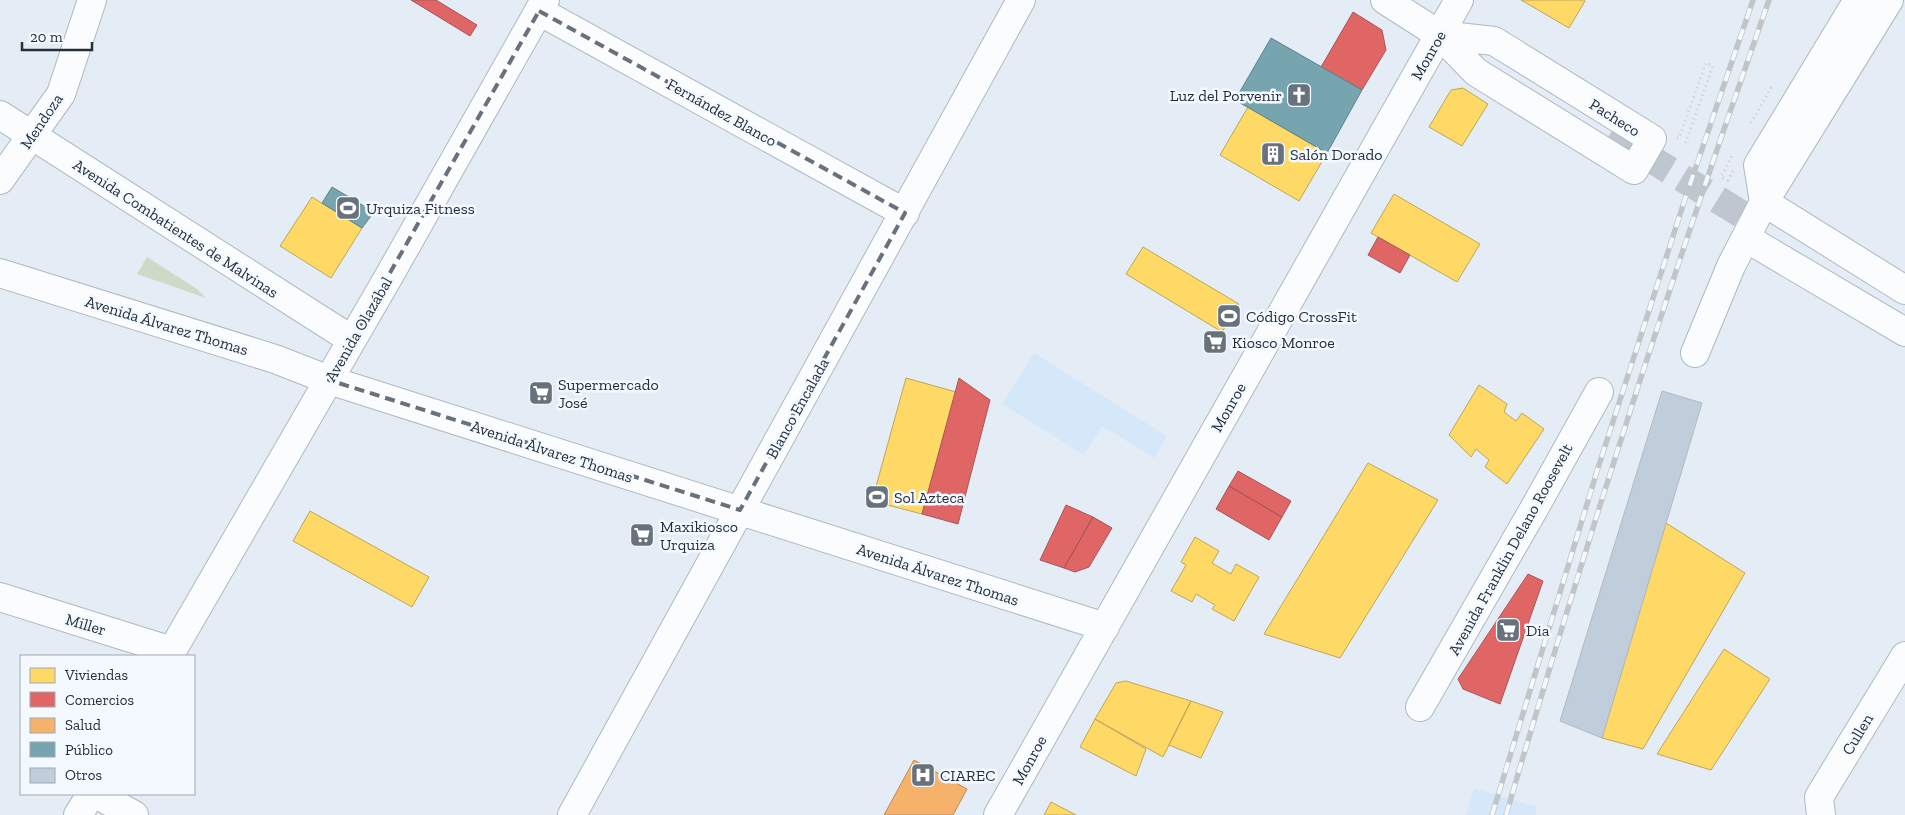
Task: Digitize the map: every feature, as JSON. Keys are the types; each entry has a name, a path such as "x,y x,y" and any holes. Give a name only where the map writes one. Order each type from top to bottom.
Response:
{"street":[{"name":"Mendoza","path":"0,180 61,94 92,0"},
{"name":"Blanco Encalada","path":"572,815 1021,0"},
{"name":"Pacheco","path":"1385,0 1440,35 1483,56 1610,134"},
{"name":"Monroe","path":"998,815 1459,0"},
{"path":"1858,0 1758,165 1764,202 1905,290"},
{"path":"1695,353 1731,266 1756,233 1764,202 1889,0"},
{"name":"Fernández Blanco","path":"542,5 905,213"},
{"name":"Avenida Olazábal","path":"171,654 542,5"},
{"name":"Pacheco","path":"1440,35 1494,42 1652,139 1634,170 1476,72 1440,35"},
{"name":"Avenida Combatientes de Malvinas","path":"0,115 352,340"},
{"path":"1756,233 1905,312"},
{"path":"1756,233 1905,332"},
{"name":"Avenida Álvarez Thomas","path":"0,273 275,358 329,380 1105,627"},
{"name":"Avenida Franklin Delano Roosevelt","path":"1420,707 1535,507 1598,392"},
{"name":"Miller","path":"0,597 171,654"},
{"name":"Cullen","path":"1821,815 1819,797 1905,656"},
{"path":"78,815 90,795"},
{"path":"98,795 134,815"}],"path":[{"path":"1652,139 1679,138 1685,142 1713,66 1706,63 1679,138"},
{"path":"1721,177 1727,166"}],"highlighted area":[{"path":"539,11 905,213 740,510 329,380"}],"shaded area":[{"path":"1034,353 1167,436 1154,458 1102,426 1084,455 1002,404"},
{"path":"1474,788 1537,807 1535,815 1466,815"}],"green space":[{"path":"147,257 197,289 206,298 137,274"}],"building: Viviendas":[{"path":"1521,0 1584,0 1585,1 1569,28"},
{"path":"1463,88 1488,104 1462,146 1429,127 1451,90"},
{"name":"Salón Dorado","path":"1248,107 1327,153 1299,201 1220,155"},
{"path":"1394,194 1480,244 1457,282 1371,233"},
{"path":"312,197 362,228 331,278 280,246"},
{"path":"1143,247 1239,304 1222,332 1126,274"},
{"path":"906,378 956,392 922,514 872,501"},
{"path":"1479,385 1507,404 1504,412 1516,421 1522,413 1544,429 1507,484 1485,467 1489,460 1476,449 1471,457 1449,435"},
{"path":"1368,463 1438,500 1340,658 1264,634"},
{"path":"310,511 429,577 412,607 293,541"},
{"path":"1666,523 1745,573 1643,749 1602,738"},
{"path":"1195,537 1219,551 1212,563 1231,574 1236,564 1259,577 1234,621 1212,609 1215,605 1196,594 1192,602 1171,591 1186,565 1181,562"},
{"path":"1724,649 1770,679 1711,770 1657,754"},
{"path":"1126,681 1191,701 1163,757 1095,719 1116,683"},
{"path":"1191,701 1223,712 1201,758 1169,745"},
{"path":"1095,719 1146,749 1136,776 1080,747"},
{"path":"1051,802 1076,815 1044,815"}],"building: Comercios":[{"path":"411,0 436,0 477,25 470,36"},
{"path":"1353,12 1382,30 1386,50 1362,90 1321,67"},
{"path":"1378,237 1410,255 1400,273 1368,255"},
{"path":"959,378 990,400 958,524 922,514"},
{"path":"1238,471 1291,501 1282,517 1229,486"},
{"path":"1229,486 1282,517 1269,540 1216,509"},
{"path":"1066,505 1093,517 1064,568 1040,560"},
{"path":"1093,517 1112,528 1089,567 1075,572 1064,568"},
{"name":"Dia","path":"1528,574 1543,581 1500,704 1463,689 1458,679"}],"building: Salud":[{"name":"CIAREC","path":"914,760 967,789 953,815 884,815"}],"building: Público":[{"name":"Luz del Porvenir","path":"1271,38 1362,90 1327,153 1235,100"},
{"name":"Urquiza Fitness","path":"332,187 374,212 362,228 322,203"}],"building: Otros":[{"path":"1662,391 1702,403 1602,738 1560,721"}],"tunnel":[{"path":"1610,134 1766,229"}],"railway":[{"path":"1492,815 1598,468 1687,193 1753,0"},
{"path":"1506,815 1567,610 1632,406 1699,202 1769,0"}],"place":[{"name":"Luz del Porvenir","path":"1299,95"},
{"name":"Salón Dorado","path":"1273,154"},
{"name":"Urquiza Fitness","path":"348,208"},
{"name":"Código CrossFit","path":"1229,316"},
{"name":"Kiosco Monroe","path":"1215,342"},
{"name":"Supermercado José","path":"541,393"},
{"name":"Sol Azteca","path":"877,497"},
{"name":"Maxikiosco Urquiza","path":"642,535"},
{"name":"Dia","path":"1508,630"},
{"name":"CIAREC","path":"923,775"}]}
